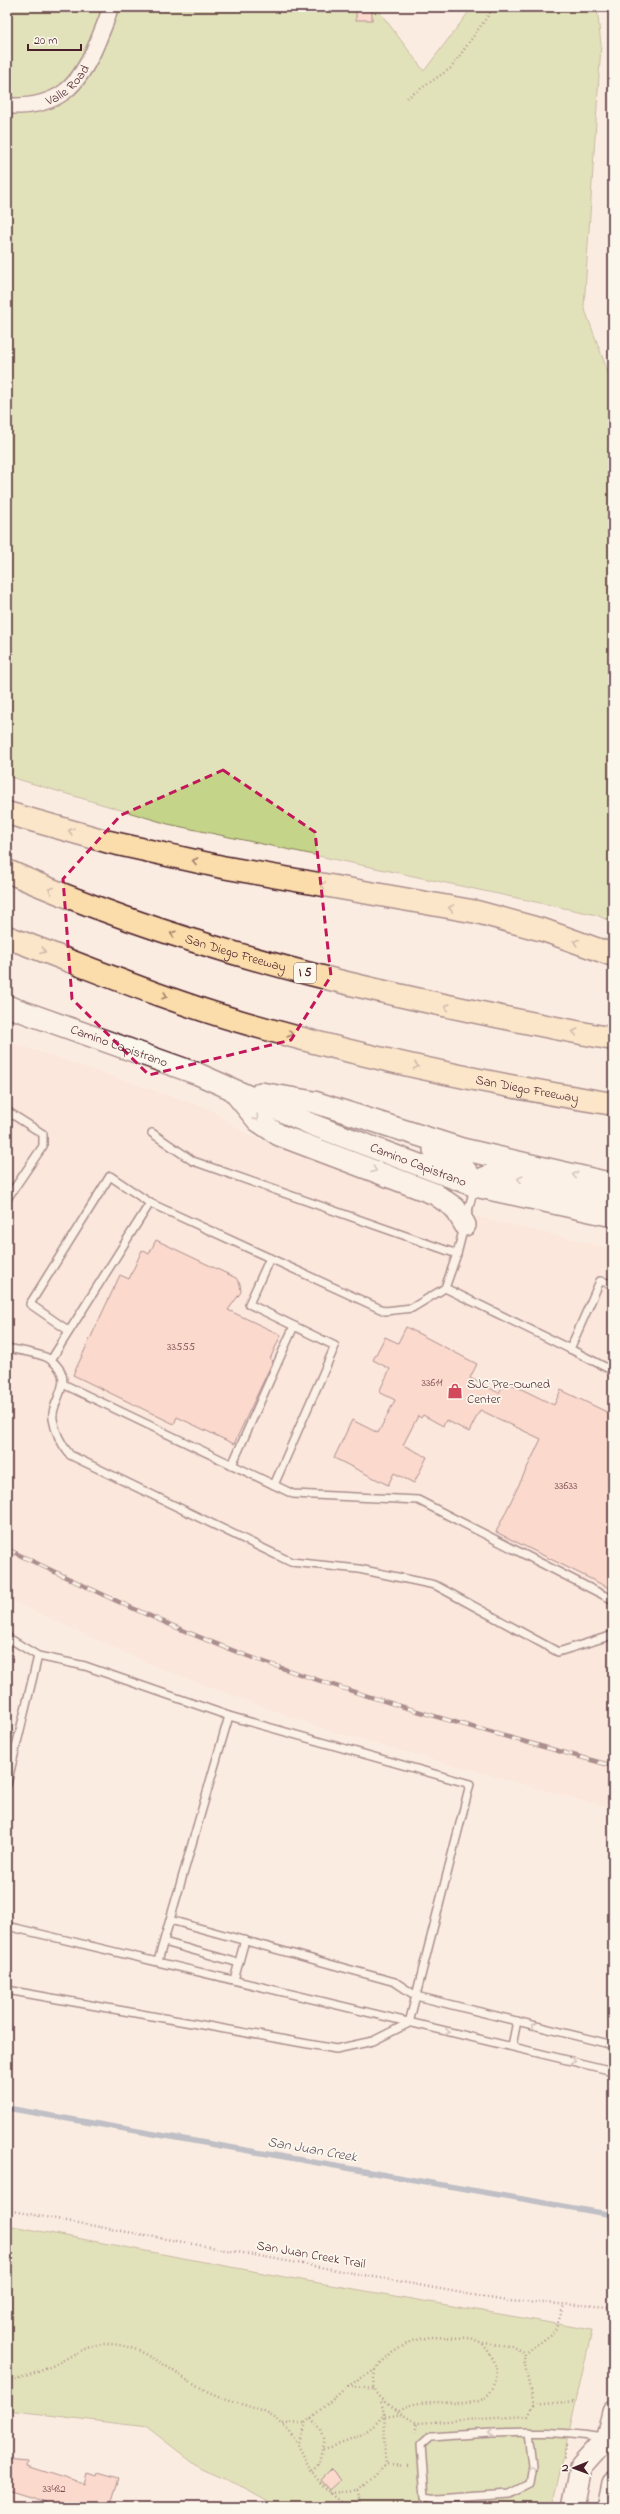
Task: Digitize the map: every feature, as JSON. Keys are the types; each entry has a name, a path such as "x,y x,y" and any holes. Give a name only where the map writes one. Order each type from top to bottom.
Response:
{"highway":[{"path":"7,813 109,842 215,865 477,912 546,931 613,955"},
{"name":"San Diego Freeway","path":"7,871 142,925 276,966 440,1006 613,1039"},
{"name":"San Diego Freeway","path":"7,937 134,986 242,1022 386,1059 514,1088 613,1104"}],"main road":[{"name":"Camino Capistrano","path":"7,1006 99,1037 210,1078 313,1125 475,1186 613,1216"},
{"name":"Camino Capistrano","path":"230,1088 314,1102 350,1112 462,1149 613,1184"},
{"path":"230,1088 258,1120 279,1135 435,1194 454,1208 465,1225"},
{"path":"283,1097 438,1151 456,1160 470,1174 475,1186 484,1178 494,1174 583,1194 613,1197"},
{"path":"573,2507 581,2466 610,2447 613,2412"},
{"path":"608,2507 613,2483"}],"street":[{"name":"Valle Road","path":"7,106 19,106 52,101 77,83 92,56 110,7"}],"lane":[{"path":"7,1111 43,1134 43,1146 7,1199"},
{"path":"152,1133 193,1161 457,1254"},
{"path":"69,1331 30,1304 110,1176 150,1203 385,1311 412,1308 445,1288 457,1254 475,1186"},
{"path":"51,1360 150,1203"},
{"path":"270,1258 249,1304 335,1346 274,1486"},
{"path":"570,1349 600,1281 613,1284"},
{"path":"445,1288 613,1371"},
{"path":"232,1465 294,1326"},
{"path":"7,1348 51,1360 61,1373 63,1384 52,1418 61,1443 70,1455 291,1562 359,1569 435,1585 558,1652 613,1634"},
{"path":"63,1384 293,1494 418,1500 613,1600"},
{"path":"7,1636 38,1656 85,1666 229,1716 470,1784 409,2023 373,2041 336,2049 7,1990"},
{"path":"7,1784 38,1656"},
{"path":"158,1961 229,1716"},
{"path":"170,1920 395,1982 416,1996 613,2045"},
{"path":"7,1926 613,2071"},
{"path":"234,1980 245,1940"},
{"path":"164,1942 239,1963"},
{"path":"512,2046 517,2021"},
{"path":"530,2432 533,2466 530,2484 510,2494 438,2499 425,2497 421,2445 430,2437 530,2432 569,2432 610,2447"}],"path":[{"path":"407,98 451,68 494,7"},
{"name":"San Juan Creek Trail","path":"7,2210 506,2301 613,2307"},
{"path":"381,2402 399,2410 416,2424 527,2416 532,2405 524,2360 526,2353 555,2331 564,2305"},
{"path":"299,2442 305,2423 348,2386 375,2370 392,2353 411,2341 430,2337 450,2336 471,2338 482,2343 511,2346 526,2353"},
{"path":"399,2410 409,2404 421,2402 475,2402 489,2395 496,2382 496,2368 491,2355 482,2343"},
{"path":"7,2380 28,2376 78,2352 102,2344 123,2346 144,2354 168,2366 209,2394 254,2408 283,2424 299,2442 312,2470 330,2493 348,2507"},
{"path":"375,2370 373,2389 381,2402 385,2413 383,2451 386,2464"},
{"path":"348,2386 373,2389"},
{"path":"532,2405 576,2401"},
{"path":"323,2449 358,2438 377,2424 385,2413"},
{"path":"385,2417 402,2414"},
{"path":"311,2418 321,2430 324,2438 319,2464 312,2470"},
{"path":"283,2424 305,2423"},
{"path":"330,2493 358,2491 386,2464 412,2465"},
{"path":"358,2491 360,2507"}],"highlighted area":[{"path":"223,770 315,832 331,976 291,1040 149,1075 72,999 63,879 121,815"}],"shaded area":[{"path":"7,1041 209,1109 248,1135 441,1208 613,1249 613,1809 333,1732 161,1669 7,1599"}],"green space":[{"path":"7,7 376,7 424,71 468,13 470,7 597,7 601,45 584,307 613,386 613,923 597,915 168,824 7,776"},
{"path":"7,2225 290,2278 592,2330 552,2507 279,2507 247,2489 201,2469 147,2427 7,2410"}],"building":[{"path":"356,7 372,7 372,20 356,20"},
{"path":"156,1240 236,1278 240,1284 241,1292 228,1310 281,1335 270,1359 273,1361 234,1444 177,1417 174,1424 73,1375 120,1275 129,1279 142,1250 149,1254"},
{"path":"406,1327 477,1364 470,1378 499,1393 505,1381 554,1405 561,1390 613,1415 613,1590 496,1532 541,1439 480,1410 469,1432 446,1420 443,1426 423,1415 421,1418 418,1416 403,1445 427,1457 414,1483 394,1473 388,1485 334,1458 352,1420 378,1433 395,1400 379,1392 390,1369 373,1360 385,1337 398,1343"},
{"path":"7,2459 28,2461 27,2466 84,2484 87,2472 97,2475 98,2472 119,2478 110,2507 45,2507 46,2502 7,2490"},
{"path":"332,2469 342,2479 330,2490 321,2480"}],"waterway":[{"name":"San Juan Creek","path":"7,2108 613,2215"}],"railway":[{"path":"7,1549 160,1620 253,1658 387,1702 613,1766"}],"place":[{"name":"SJC Pre-Owned Center","path":"455,1391"}]}
